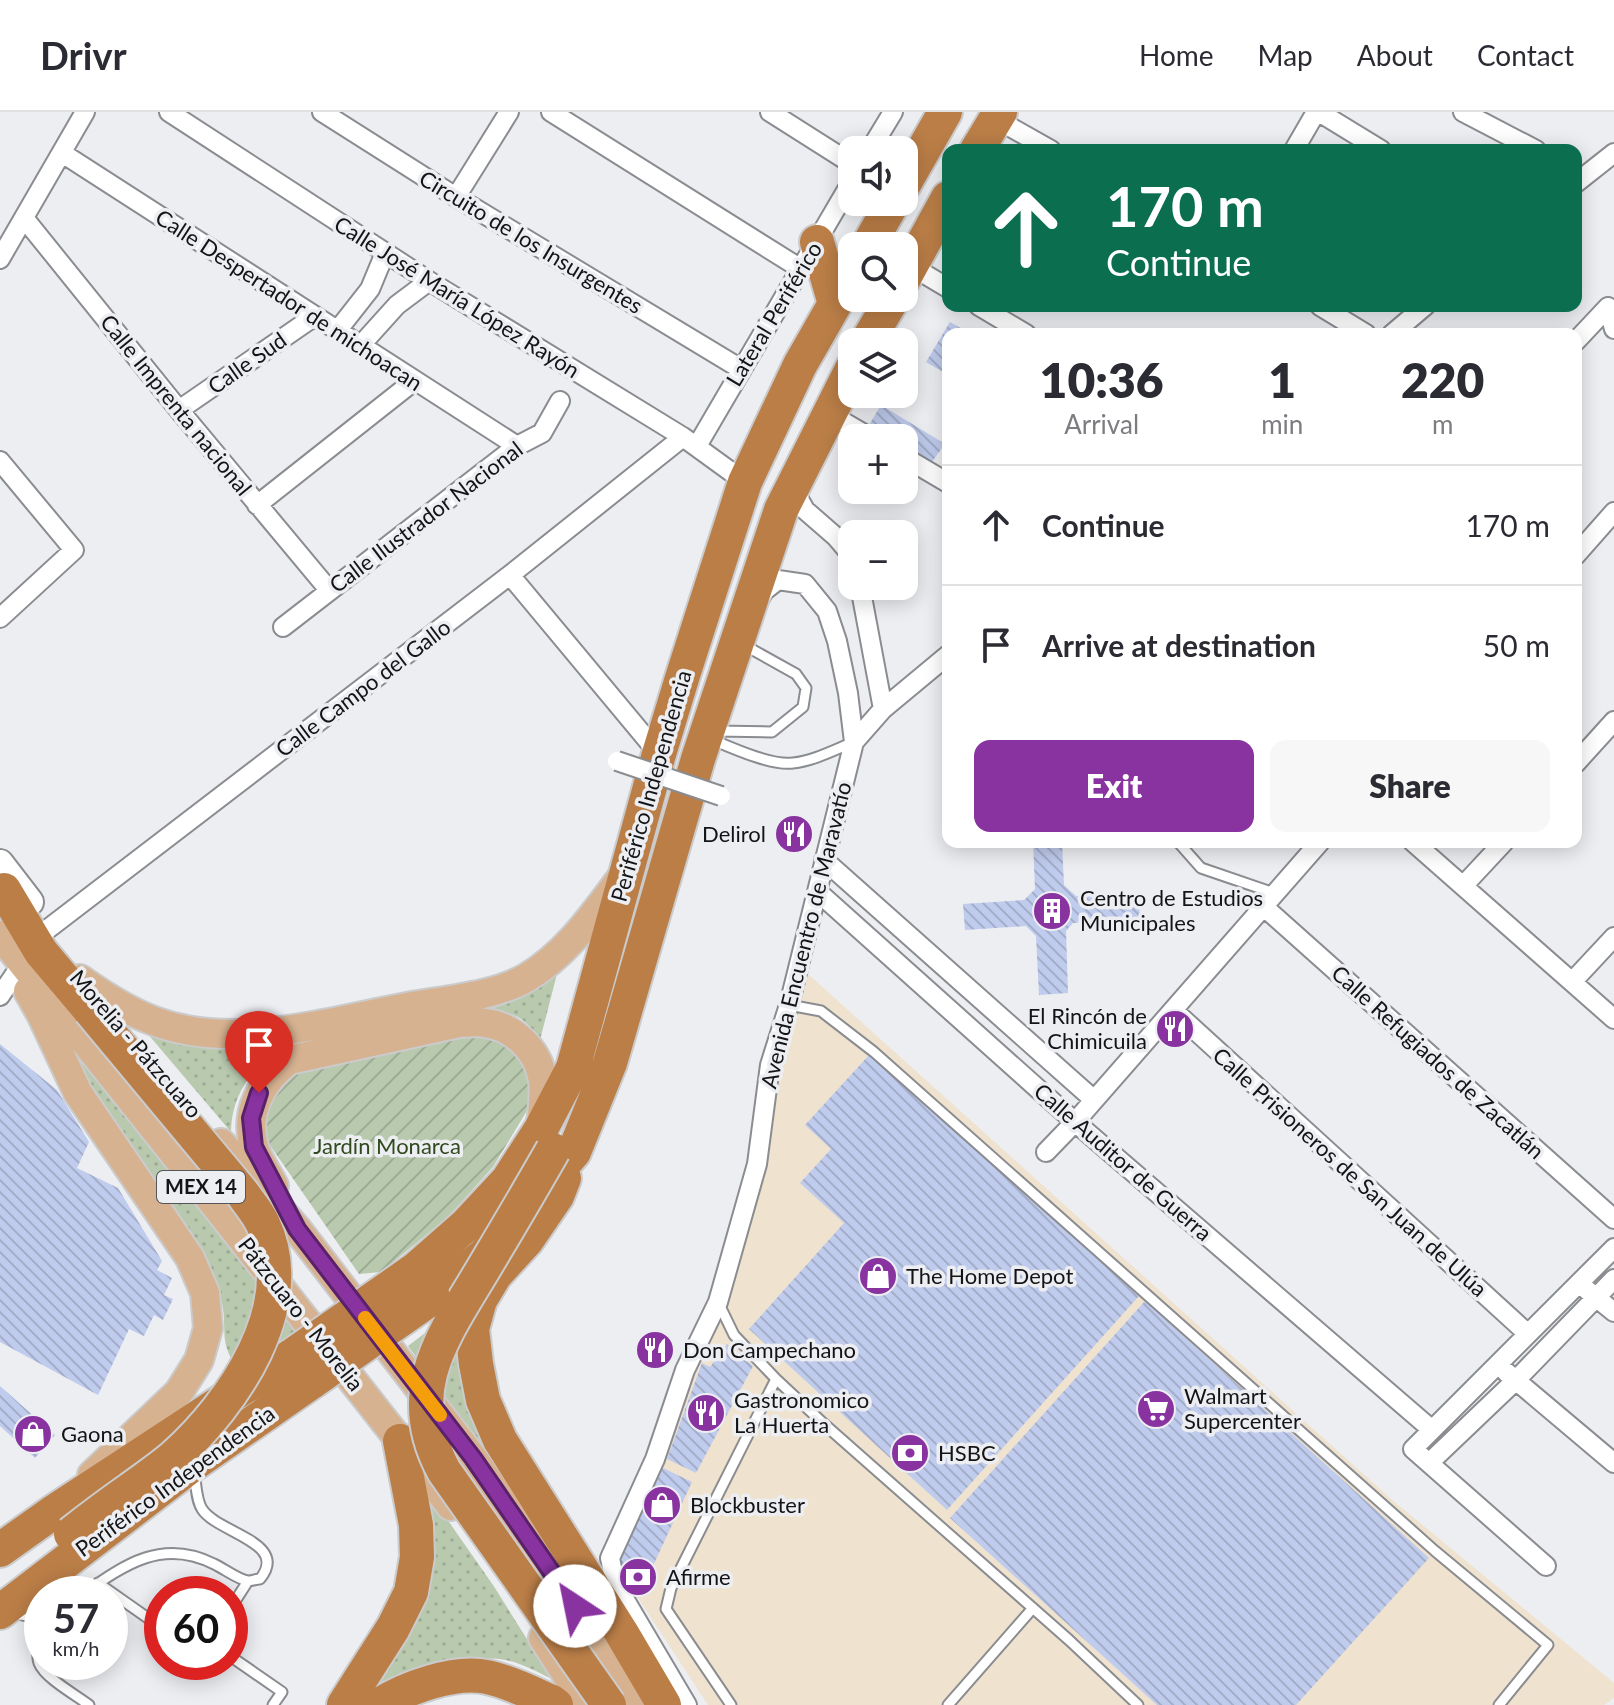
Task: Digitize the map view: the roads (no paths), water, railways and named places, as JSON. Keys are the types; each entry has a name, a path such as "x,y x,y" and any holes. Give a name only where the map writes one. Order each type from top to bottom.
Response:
{"highway":[{"path":"918,159 945,112"},
{"path":"981,144 998,115"},
{"path":"918,252 942,209"},
{"path":"809,256 835,304"},
{"name":"Periférico Independencia","path":"556,1144 625,873 683,675 745,482 800,365 838,299"},
{"name":"Periférico Independencia","path":"0,1550 61,1524 303,1368 424,1283 466,1225 508,1180 556,1144 610,1063 706,734 781,510 838,398"},
{"path":"609,1705 444,1471 431,1438 426,1398 428,1377 440,1341 573,1114 599,1037 676,766 684,706 683,675"},
{"path":"0,1584 61,1524 169,1461 213,1416 239,1379 260,1339 270,1310 273,1284 271,1255 262,1222 85,994 41,952 1,879"},
{"path":"556,1144 557,1196 527,1240 495,1275 480,1300 472,1329 476,1364 483,1400 500,1440 664,1705"},
{"name":"Periférico Independencia","path":"0,1611 192,1465 303,1368"},
{"path":"344,1705 393,1628 411,1592 417,1557 416,1525 400,1441"},
{"path":"379,1705 398,1693 450,1678 484,1676 556,1705"}],"main road":[{"path":"85,994 157,1022 194,1031 239,1035 299,1028 491,991 525,979 556,956 587,923 625,873"},
{"name":"Morelia - Pátzcuaro","path":"1,879 85,994 297,1229 473,1458 642,1705"},
{"path":"0,938 41,1014 78,1093 190,1258 205,1293 208,1328 199,1360 179,1392 61,1524"},
{"name":"Pátzcuaro - Morelia","path":"0,938 478,1540 586,1705"},
{"path":"297,1229 254,1147 251,1118 259,1093 273,1072 289,1060 459,1023 486,1023 509,1030 536,1058 556,1144"}],"street":[{"path":"0,259 85,112"},
{"name":"Calle José María López Rayón","path":"169,112 429,281 690,442 745,482"},
{"name":"Circuito de los Insurgentes","path":"322,112 741,369"},
{"path":"456,197 509,112"},
{"path":"551,112 809,256"},
{"path":"770,112 838,155"},
{"path":"878,136 893,112"},
{"path":"1298,144 1318,112 1371,144"},
{"path":"1463,112 1524,144"},
{"path":"998,115 1042,144"},
{"name":"Calle Despertador de michoacan","path":"62,153 517,446"},
{"path":"1582,175 1614,153"},
{"name":"Lateral Periférico","path":"690,442 741,369 838,205"},
{"name":"Calle Imprenta nacional","path":"24,218 329,590"},
{"path":"337,331 370,289 385,253"},
{"path":"918,276 942,286"},
{"path":"360,346 397,305 429,281"},
{"path":"370,289 397,305"},
{"path":"1582,335 1608,307 1614,329"},
{"path":"989,312 1016,328"},
{"path":"1330,312 1356,328"},
{"path":"1399,328 1418,312"},
{"name":"Calle Sud","path":"179,410 315,316"},
{"path":"257,505 414,381"},
{"name":"Calle Ilustrador Nacional","path":"283,627 517,446 542,433 560,401"},
{"path":"830,414 847,424"},
{"name":"Calle Campo del Gallo","path":"40,935 510,575 690,442"},
{"path":"0,461 74,550 0,618"},
{"path":"918,465 942,479"},
{"path":"792,487 805,510 838,539"},
{"path":"1582,548 1614,512"},
{"path":"510,575 659,754"},
{"path":"737,641 764,591 778,580 805,584 827,611 837,641 854,742"},
{"path":"863,600 883,709"},
{"path":"854,742 883,709 942,660"},
{"path":"1582,756 1614,721"},
{"name":"Avenida Encuentro de Maravatío","path":"687,1705 615,1583 610,1558 655,1459 685,1370 718,1302 757,1164 770,1065 789,1005 854,742"},
{"path":"617,761 721,796"},
{"path":"1046,1152 1315,848"},
{"path":"1420,848 1614,1019"},
{"path":"1463,886 1498,848"},
{"name":"Calle Auditor de Guerra","path":"824,860 1093,1099"},
{"name":"Calle Auditor de Guerra","path":"818,892 1075,1122 1431,1429"},
{"name":"Calle Refugiados de Zacatlán","path":"1268,900 1614,1219"},
{"path":"1572,982 1614,937"},
{"path":"0,996 17,971"},
{"name":"Calle Prisioneros de San Juan de Ulúa","path":"1173,1010 1528,1334"},
{"path":"1546,1566 1413,1449 1614,1248"},
{"path":"1429,1463 1515,1381 1614,1279"},
{"path":"1579,1283 1614,1312"},
{"path":"1499,1365 1614,1463"}],"lane":[{"path":"706,734 772,732 803,707 806,688 796,674 737,641"},
{"path":"706,734 748,755 790,764 854,742"},
{"path":"1183,848 1201,868 1268,900"},
{"path":"789,1005 821,1011 874,1052 1435,1551 1548,1645 1499,1705"},
{"path":"718,1302 734,1335 776,1379 1138,1705"},
{"path":"731,1705 666,1609 671,1588 776,1379"},
{"path":"192,1465 201,1507 214,1522 261,1548 268,1558 267,1570 260,1579 248,1581"},
{"path":"109,1576 158,1553 185,1554 238,1576"},
{"path":"948,1705 1033,1608"},
{"path":"0,1611 24,1616"},
{"path":"248,1668 282,1692 273,1705"},
{"path":"55,1680 89,1705"}],"place":[{"name":"Delirol","path":"794,834"},
{"name":"Centro de Estudios Municipales","path":"1052,911"},
{"name":"El Rincón de Chimicuila","path":"1175,1029"},
{"name":"The Home Depot","path":"878,1276"},
{"name":"Don Campechano","path":"655,1350"},
{"name":"Walmart Supercenter","path":"1156,1409"},
{"name":"Gastronomico La Huerta","path":"706,1413"},
{"name":"Gaona","path":"33,1434"},
{"name":"HSBC","path":"910,1453"},
{"name":"Blockbuster","path":"662,1505"},
{"name":"Afirme","path":"638,1577"}],"park label":[{"name":"Jardín Monarca","path":"387,1146"}]}
